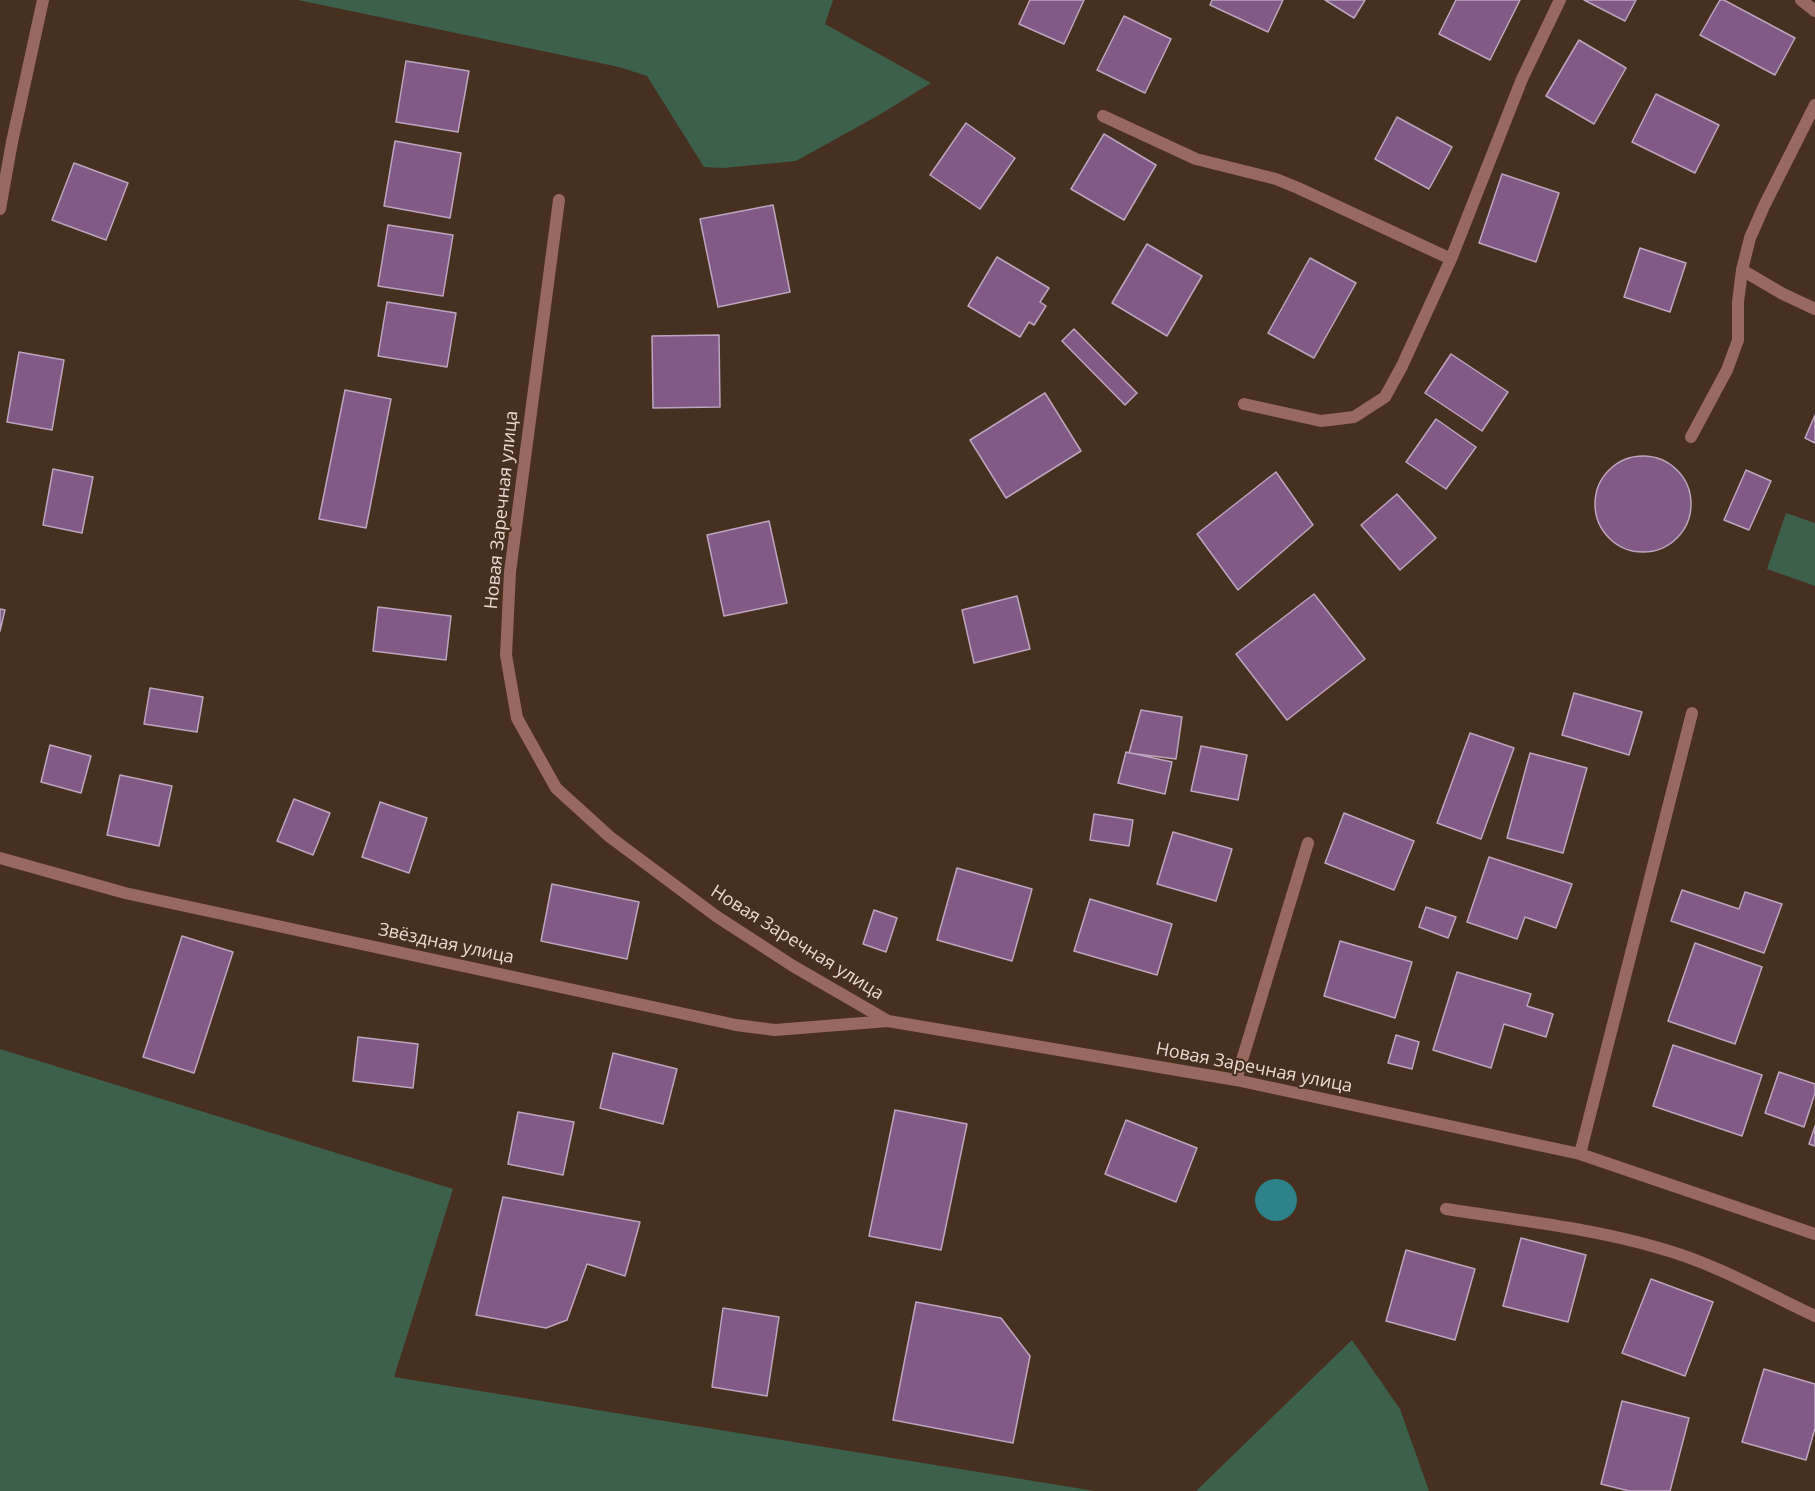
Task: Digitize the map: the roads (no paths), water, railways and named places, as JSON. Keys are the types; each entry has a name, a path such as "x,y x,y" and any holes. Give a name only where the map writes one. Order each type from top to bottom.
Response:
{"street":[{"path":"0,209 42,0"},
{"path":"1244,404 1320,421 1354,417 1385,397 1402,366 1451,259 1522,79 1560,0"},
{"path":"1801,0 1815,11"},
{"path":"1691,437 1727,370 1738,340 1738,302 1742,270 1750,238 1815,105"},
{"path":"1103,116 1196,159 1276,179 1298,188 1451,259"},
{"name":"Новая Заречная улица","path":"560,200 510,572 506,655 517,718 556,788 610,837 716,916 793,966 888,1021 1236,1080 1580,1154 1815,1234"},
{"path":"1742,270 1783,294 1815,309"},
{"path":"1580,1154 1692,713"},
{"path":"1236,1080 1308,843"},
{"name":"Звёздная улица","path":"0,858 125,893 736,1026 776,1030 888,1021"},
{"path":"1446,1209 1602,1234 1660,1248 1716,1268 1815,1316"}],"water":[{"path":"1276,1179 1291,1185 1297,1200 1291,1215 1276,1221 1261,1215 1255,1200 1261,1185"}]}
